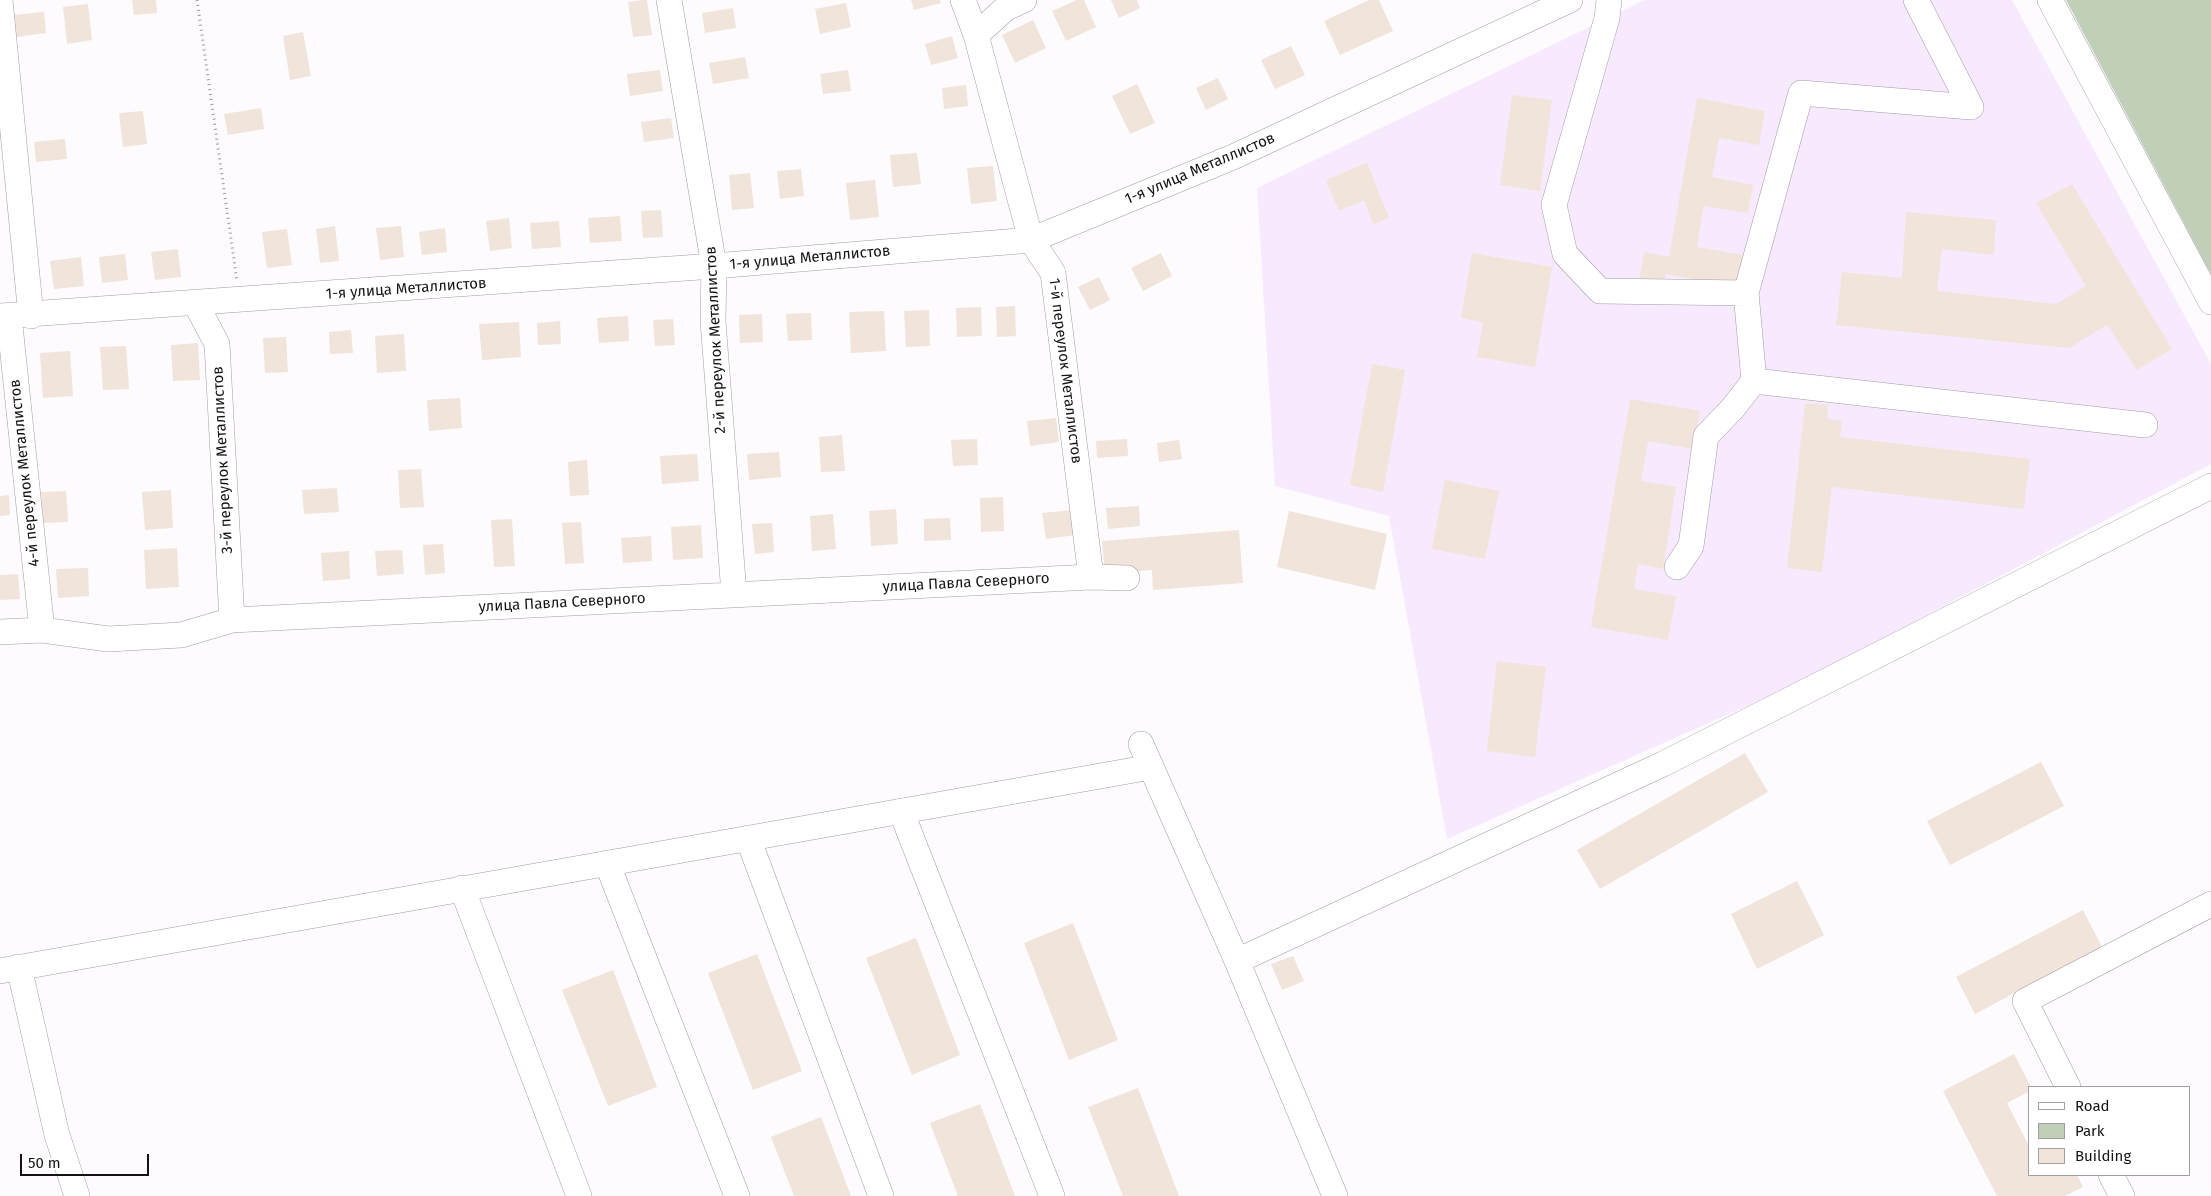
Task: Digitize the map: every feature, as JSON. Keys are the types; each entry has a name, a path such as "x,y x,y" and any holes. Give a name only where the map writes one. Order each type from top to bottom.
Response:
{"street":[{"name":"4-й переулок Металлистов","path":"0,0 13,316 42,630"},
{"name":"2-й переулок Металлистов","path":"669,0 714,266 713,322 734,594"},
{"name":"1-й переулок Металлистов","path":"963,0 976,35 1031,240 1053,273 1091,577"},
{"path":"976,35 1006,8 1024,0"},
{"name":"1-я улица Металлистов","path":"13,316 714,266 1031,240 1233,157 1570,0"},
{"path":"1610,0 1607,18 1554,205 1565,254 1600,291 1746,293"},
{"path":"1677,567 1691,546 1706,436 1733,408 1754,382 1746,293 1801,93 1971,107 1916,0"},
{"path":"2050,0 2211,302"},
{"name":"3-й переулок Металлистов","path":"196,304 217,344 232,620"},
{"path":"1754,382 2145,425"},
{"path":"1237,961 1663,764 2211,486"},
{"name":"улица Павла Северного","path":"0,632 42,630 108,639 181,635 232,620 1091,577 1127,578"},
{"path":"1141,744 1237,961 1335,1196"},
{"path":"77,1196 57,1135 10,969 1151,767"},
{"path":"901,811 1052,1196"},
{"path":"748,838 881,1196"},
{"path":"607,863 737,1196"},
{"path":"462,888 579,1196"},
{"path":"2068,1086 2025,1001 2211,904"},
{"path":"2112,1176 2122,1196"}],"path":[{"path":"197,0 240,301"}],"shaded area":[{"path":"1645,0 2012,0 2211,364 2211,464 1799,683 1447,839 1389,516 1275,486 1257,188"}],"green space":[{"path":"2066,0 2211,0 2211,274"}],"building":[{"path":"132,0 156,0 157,13 134,15"},
{"path":"647,0 652,35 633,37 628,2"},
{"path":"911,0 940,0 941,3 914,10"},
{"path":"1077,0 1084,0 1096,27 1066,41 1052,11"},
{"path":"1111,0 1137,0 1140,8 1119,18"},
{"path":"1369,0 1379,0 1393,31 1340,55 1324,21"},
{"path":"846,3 851,27 820,34 815,9"},
{"path":"88,4 92,40 67,44 63,7"},
{"path":"733,8 736,28 705,33 702,13"},
{"path":"44,12 46,33 16,37 14,15"},
{"path":"1033,20 1046,48 1015,63 1002,35"},
{"path":"303,32 311,76 290,80 283,36"},
{"path":"952,36 958,58 931,65 925,44"},
{"path":"1291,46 1305,75 1275,89 1261,60"},
{"path":"745,57 749,78 713,84 709,63"},
{"path":"660,70 663,91 630,96 627,74"},
{"path":"848,70 851,91 823,94 820,74"},
{"path":"1218,78 1228,99 1206,110 1196,88"},
{"path":"1137,84 1155,123 1130,134 1112,96"},
{"path":"966,85 968,106 944,109 942,88"},
{"path":"1512,95 1552,100 1540,191 1500,185"},
{"path":"1697,98 1765,111 1759,145 1719,138 1712,177 1753,185 1748,213 1704,206 1697,247 1744,255 1738,287 1666,274 1663,292 1638,288 1644,252 1669,257"},
{"path":"261,108 264,129 228,135 224,114"},
{"path":"143,111 147,144 123,147 119,113"},
{"path":"671,118 674,138 644,142 641,122"},
{"path":"65,139 67,159 36,162 34,142"},
{"path":"917,153 921,184 893,187 890,155"},
{"path":"1367,163 1389,218 1373,224 1364,200 1339,211 1326,180"},
{"path":"993,166 997,201 971,204 967,168"},
{"path":"801,169 804,196 780,199 777,171"},
{"path":"750,173 754,208 732,210 729,175"},
{"path":"875,180 879,217 850,220 846,183"},
{"path":"2072,184 2172,349 2137,370 2107,325 2069,348 1836,325 1842,272 1902,278 1906,212 1996,220 1994,255 1942,249 1937,291 2056,304 2086,286 2036,203"},
{"path":"661,210 663,237 643,238 641,211"},
{"path":"620,216 622,241 590,243 588,218"},
{"path":"509,218 512,248 490,251 486,221"},
{"path":"559,221 561,247 532,249 530,223"},
{"path":"335,226 339,261 320,263 316,229"},
{"path":"401,226 404,257 380,260 376,228"},
{"path":"445,228 447,252 422,255 419,232"},
{"path":"287,229 292,265 267,268 262,232"},
{"path":"178,249 181,277 155,280 151,252"},
{"path":"1161,253 1172,276 1143,291 1131,268"},
{"path":"1472,253 1552,267 1535,367 1477,357 1483,322 1461,318"},
{"path":"125,254 128,280 102,283 99,257"},
{"path":"81,257 84,286 54,289 50,261"},
{"path":"1099,277 1110,300 1090,310 1078,287"},
{"path":"1015,306 1016,336 997,337 996,307"},
{"path":"981,307 982,336 957,337 956,308"},
{"path":"929,310 930,346 906,347 904,311"},
{"path":"884,311 886,351 851,353 849,312"},
{"path":"811,313 812,340 788,341 786,314"},
{"path":"762,314 763,342 740,343 739,315"},
{"path":"628,316 629,341 599,343 597,318"},
{"path":"673,319 675,345 655,346 653,320"},
{"path":"560,321 561,344 538,345 537,323"},
{"path":"519,322 521,357 482,360 479,324"},
{"path":"351,330 353,353 330,354 329,332"},
{"path":"404,334 406,371 377,373 375,336"},
{"path":"286,337 288,372 265,373 263,338"},
{"path":"198,343 200,380 173,381 171,345"},
{"path":"126,346 129,389 103,390 100,347"},
{"path":"70,351 73,396 43,398 40,353"},
{"path":"1372,364 1405,370 1383,492 1350,485"},
{"path":"460,398 462,428 429,431 427,400"},
{"path":"1630,399 1700,411 1693,449 1648,441 1641,481 1676,487 1663,569 1638,564 1634,589 1676,596 1668,640 1591,627"},
{"path":"1805,403 1828,405 1827,419 1842,421 1840,437 2030,459 2024,509 1832,487 1822,572 1787,568"},
{"path":"1056,418 1059,442 1030,446 1027,421"},
{"path":"842,435 845,471 821,472 819,437"},
{"path":"977,439 978,465 953,466 951,440"},
{"path":"1127,439 1128,456 1097,458 1096,441"},
{"path":"1179,440 1182,459 1159,462 1157,443"},
{"path":"779,452 781,477 749,480 747,454"},
{"path":"697,454 699,481 662,484 660,456"},
{"path":"587,460 589,495 570,496 568,462"},
{"path":"421,469 424,507 400,508 398,470"},
{"path":"1445,480 1499,491 1485,559 1432,549"},
{"path":"337,488 339,512 304,514 302,490"},
{"path":"171,490 173,528 145,530 142,492"},
{"path":"66,491 68,522 43,523 41,492"},
{"path":"9,495 10,515 0,516 0,496"},
{"path":"1003,497 1004,531 981,532 980,498"},
{"path":"1139,506 1140,526 1108,529 1106,508"},
{"path":"896,509 898,544 871,546 869,511"},
{"path":"1073,510 1076,535 1046,539 1042,513"},
{"path":"1289,511 1387,534 1375,590 1277,567"},
{"path":"833,514 836,549 812,551 810,516"},
{"path":"950,518 951,540 924,541 924,519"},
{"path":"512,519 515,566 494,567 491,520"},
{"path":"581,522 584,563 565,564 562,523"},
{"path":"772,523 774,552 755,554 752,524"},
{"path":"701,525 703,558 673,560 671,527"},
{"path":"1239,530 1243,583 1153,590 1152,570 1105,574 1102,541"},
{"path":"651,536 652,561 623,563 621,538"},
{"path":"443,544 445,573 425,575 423,545"},
{"path":"177,548 179,587 146,589 144,550"},
{"path":"402,550 404,574 377,576 375,551"},
{"path":"349,551 350,579 323,581 321,553"},
{"path":"88,568 89,596 58,598 56,569"},
{"path":"18,574 20,599 0,600 0,575"},
{"path":"1497,661 1546,667 1535,757 1487,751"},
{"path":"1745,753 1768,792 1600,889 1577,850"},
{"path":"2041,762 2064,806 1950,865 1927,821"},
{"path":"1797,881 1824,935 1757,969 1731,914"},
{"path":"2083,910 2102,947 1975,1014 1956,977"},
{"path":"1073,923 1118,1040 1069,1060 1024,943"},
{"path":"916,938 960,1055 912,1075 866,958"},
{"path":"757,954 802,1071 753,1090 708,973"},
{"path":"1293,956 1304,981 1282,990 1271,964"},
{"path":"613,970 657,1087 608,1106 562,990"},
{"path":"2014,1054 2030,1086 2028,1086 2028,1092 2007,1103 2028,1144 2028,1176 2078,1176 2083,1187 2065,1196 1997,1196 1943,1091"},
{"path":"1138,1088 1179,1196 1123,1196 1088,1107"},
{"path":"980,1104 1015,1196 958,1196 930,1123"},
{"path":"821,1117 851,1196 794,1196 771,1137"}]}
